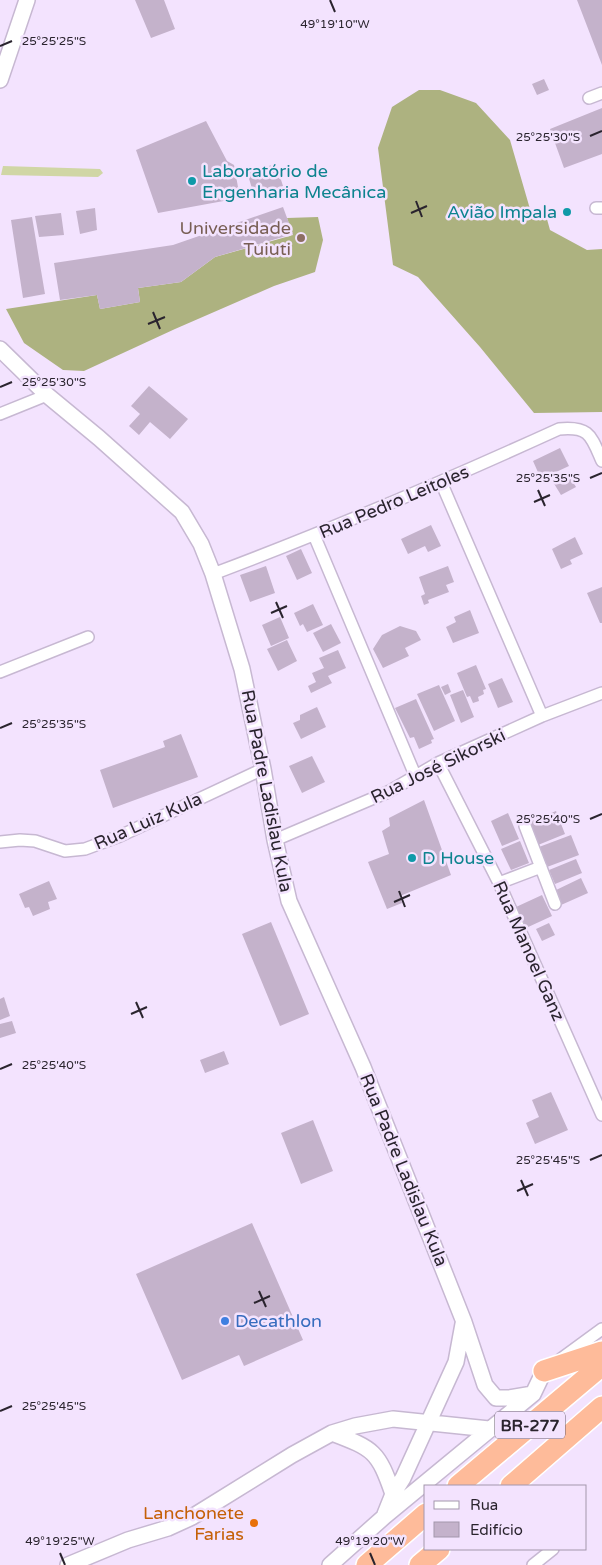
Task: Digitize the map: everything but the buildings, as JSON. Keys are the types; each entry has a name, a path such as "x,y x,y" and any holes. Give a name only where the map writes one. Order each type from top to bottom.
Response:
{"highway":[{"path":"544,1371 602,1352"},
{"name":"BR-277","path":"459,1485 602,1365"},
{"name":"BR-277","path":"512,1485 602,1407"},
{"path":"367,1565 424,1516"},
{"path":"420,1565 438,1550"}],"street":[{"path":"0,80 28,0"},
{"path":"589,98 602,93"},
{"name":"Rua Padre Ladislau Kula","path":"0,349 47,395 99,438 182,512 201,544 213,574 242,669 263,768 275,840 289,901 366,1075 464,1322 485,1385 496,1398 533,1394"},
{"path":"0,414 47,395"},
{"name":"Rua Pedro Leitoles","path":"213,574 314,535 441,482 559,429 573,428 587,432 602,461"},
{"path":"441,482 542,716"},
{"path":"314,535 415,775"},
{"path":"0,672 88,637"},
{"name":"Rua José Sikorski","path":"275,840 388,792 438,763 542,716 602,693"},
{"name":"Rua Manoel Ganz","path":"438,763 500,883 602,1115"},
{"name":"Rua Luiz Kula","path":"0,842 35,841 64,851 85,849 120,836 263,768"},
{"path":"525,826 555,904"},
{"path":"500,883 541,868"},
{"path":"385,1516 393,1494 403,1478 456,1362 464,1322"},
{"path":"330,1565 385,1516 533,1394 544,1371 602,1329"},
{"path":"68,1565 92,1554 168,1528 192,1517 292,1455 332,1433 354,1426 393,1419 489,1429"},
{"path":"332,1433 361,1444 373,1452 383,1465 393,1494"},
{"path":"533,1565 551,1550"}],"green space":[{"path":"419,90 440,90 476,103 510,140 530,209 545,212 550,230 587,250 602,249 602,412 534,413 480,347 418,277 393,265 378,148 392,107"},
{"path":"3,166 100,169 103,173 98,177 1,175"},
{"path":"318,217 323,240 315,272 274,286 84,371 63,370 24,343 6,309 97,295 100,309 140,302 138,288 181,282 215,257 293,235 287,218"}],"place":[{"name":"Laboratório de Engenharia Mecânica","path":"192,181"},
{"name":"Avião Impala","path":"567,212"},
{"name":"Universidade Tuiuti","path":"301,238"},
{"name":"D House","path":"412,858"},
{"name":"Decathlon","path":"225,1321"},
{"name":"Lanchonete Farias","path":"254,1523"}]}
